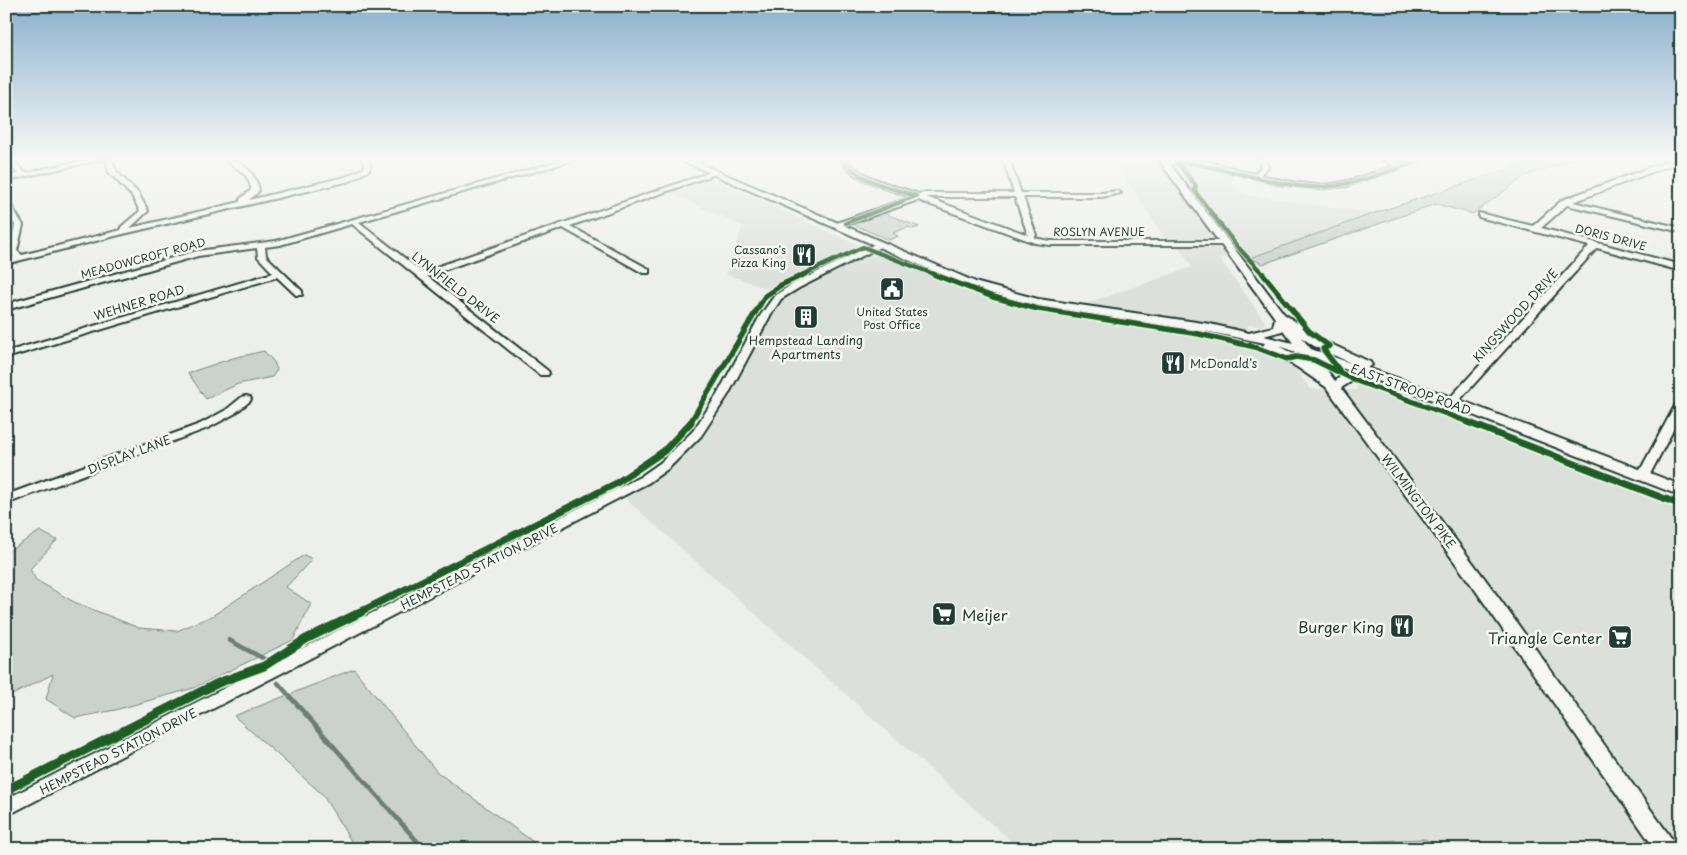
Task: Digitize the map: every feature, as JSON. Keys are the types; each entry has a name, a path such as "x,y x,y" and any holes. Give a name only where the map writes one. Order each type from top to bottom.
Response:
{"main road":[{"name":"EAST STROOP ROAD","path":"775,199 958,279 1018,297 1248,335 1309,353 1452,402 1681,490"},
{"name":"WILMINGTON PIKE","path":"1191,199 1309,353 1482,587 1668,849"},
{"path":"1248,335 1265,334 1278,329 1281,316 1318,343 1404,385"},
{"path":"1248,335 1301,364 1334,387 1349,377 1383,379"}],"street":[{"path":"137,199 144,211 175,220"},
{"path":"225,207 245,199"},
{"path":"6,262 262,199"},
{"name":"MEADOWCROFT ROAD","path":"6,306 197,254 261,246 432,199"},
{"path":"421,275 637,199"},
{"path":"837,226 908,199"},
{"name":"ROSLYN AVENUE","path":"924,199 1029,239 1050,242 1223,243"},
{"path":"1019,199 1032,236 1029,239"},
{"path":"1535,229 1565,202 1573,199"},
{"path":"1565,202 1681,230"},
{"path":"6,204 19,225 13,251 20,258"},
{"path":"118,233 144,211"},
{"name":"DORIS DRIVE","path":"1482,214 1681,268"},
{"name":"LYNNFIELD DRIVE","path":"353,221 544,373"},
{"path":"563,225 646,271"},
{"name":"KINGSWOOD DRIVE","path":"1452,402 1595,245"},
{"path":"261,246 262,257 299,293"},
{"name":"HEMPSTEAD STATION DRIVE","path":"6,808 652,476 669,463 696,436 778,297 796,286 880,246"},
{"name":"WEHNER ROAD","path":"6,355 278,274"},
{"name":"DISPLAY LANE","path":"6,500 204,426 230,412 246,398"},
{"path":"1643,476 1681,404"}],"shaded area":[{"path":"683,199 757,199 858,245 857,249 874,256 883,255 970,293 1054,315 1192,267 1177,244 1168,243 1139,199 1274,199 1375,213 1250,258 1219,258 1266,323 1261,326 1248,325 1247,346 1289,363 1295,368 1310,389 1356,390 1356,385 1365,385 1681,508 1681,849 1020,849 620,494 696,436 782,294 726,274 743,226"},
{"path":"1418,199 1494,199 1473,214 1436,204 1263,264 1250,258"},
{"path":"881,212 919,227 913,229 908,227 893,233 898,236 889,240 852,224"},
{"path":"264,351 274,362 277,370 272,377 238,384 206,399 188,373 233,358"},
{"path":"40,531 57,540 30,569 36,580 74,602 139,628 177,631 212,616 304,555 312,559 286,587 311,604 293,640 194,688 115,710 75,718 46,699 53,674 6,698 6,553"},
{"path":"354,669 437,772 543,849 356,849 322,794 234,716"},
{"path":"1424,839 1450,849 1185,849"}],"waterway":[{"path":"229,640 266,660"},
{"path":"278,683 424,849"}],"cycle path":[{"path":"846,223 908,199"},
{"path":"1202,199 1236,245 1259,269 1309,331 1329,346 1323,349 1339,370"},
{"path":"6,790 218,683 264,666 306,639 615,484 635,472 664,451 689,425 765,296 781,285 863,247 1015,304 1199,334 1255,347 1287,359 1296,357 1314,360 1357,381 1681,505"}],"place":[{"name":"Cassano's Pizza King","path":"804,255"},
{"name":"United States Post Office","path":"892,289"},
{"name":"Hempstead Landing Apartments","path":"806,317"},
{"name":"McDonald's","path":"1173,363"},
{"name":"Meijer","path":"944,614"},
{"name":"Burger King","path":"1402,626"},
{"name":"Triangle Center","path":"1620,637"}]}
